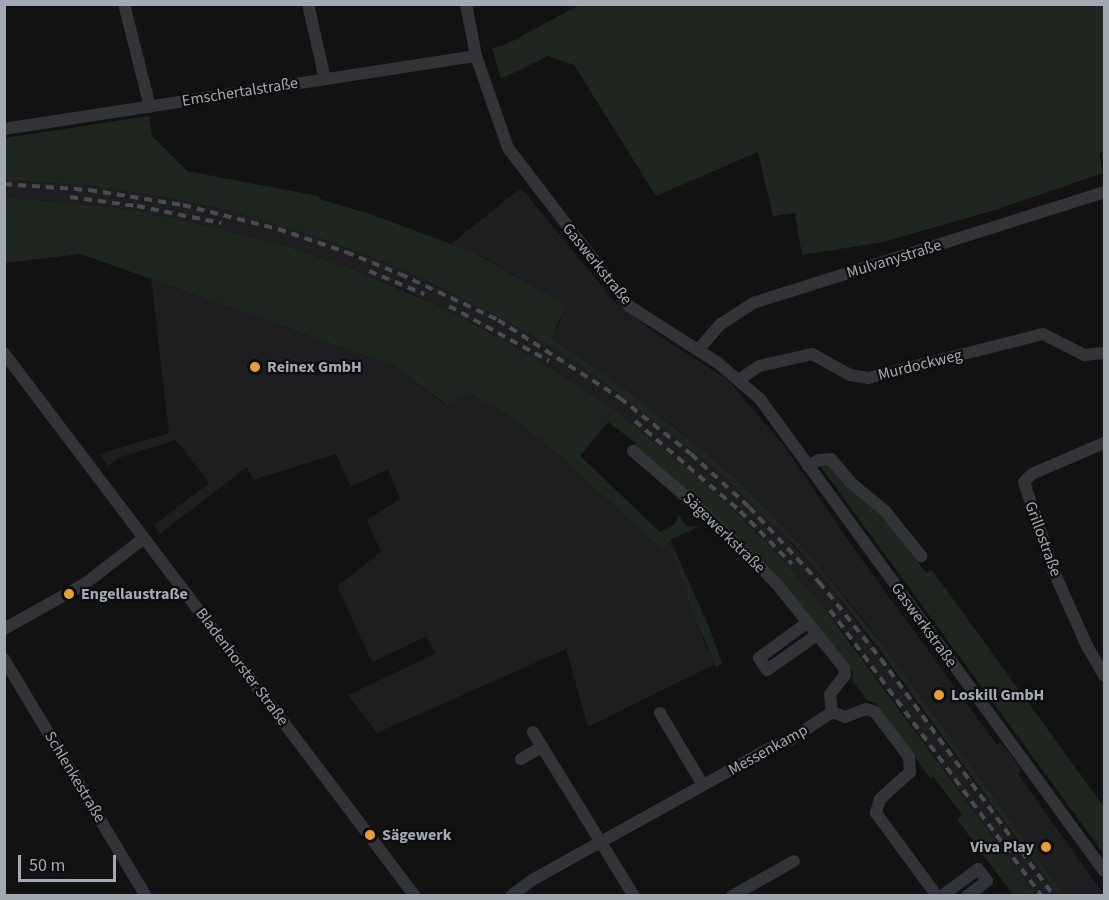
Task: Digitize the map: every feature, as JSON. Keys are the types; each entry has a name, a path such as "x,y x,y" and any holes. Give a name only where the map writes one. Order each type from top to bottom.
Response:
{"street":[{"path":"124,4 150,107"},
{"path":"308,4 325,79"},
{"name":"Gaswerkstraße","path":"466,4 477,56 508,148 628,306 740,379 760,399 1104,871"},
{"name":"Emschertalstraße","path":"4,129 477,56"},
{"name":"Mulvanystraße","path":"698,350 721,324 753,303 1104,192"},
{"name":"Murdockweg","path":"740,379 759,366 812,354 850,375 867,378 1044,334 1084,355 1104,353"},
{"name":"Bladenhorster Straße","path":"4,353 415,896"},
{"name":"Grillostraße","path":"1104,442 1032,474 1024,482 1054,572 1104,676"},
{"name":"Sägewerkstraße","path":"633,451 728,535 776,584 844,668 845,675 830,694 832,712"},
{"path":"808,466 819,460 831,459 850,482 885,511 921,556"},
{"path":"4,629 86,583 144,538"},
{"path":"808,622 759,658 768,670 818,634"},
{"name":"Schlenkestraße","path":"4,659 146,896"},
{"path":"832,712 845,717 866,709 875,712 909,757 910,772 880,799 876,813 939,896 978,869 987,881 967,896"},
{"name":"Messenkamp","path":"511,896 532,880 603,843 776,745 790,740 832,712"},
{"path":"660,713 703,785"},
{"path":"533,732 634,896"},
{"path":"521,759 542,747"},
{"path":"732,896 794,861"}],"shaded area":[{"path":"579,5 1104,5 1104,150 1099,154 1103,173 995,210 883,242 802,255 795,213 773,216 758,152 656,196 574,65 548,56 501,79 492,48 505,45"},
{"path":"149,116 152,136 187,171 318,196 320,199 373,215 475,253 566,305 551,338 630,393 701,449 746,489 809,554 885,648 1065,895 1058,895 879,649 830,586 794,545 720,473 593,374 529,333 446,290 382,261 308,234 222,209 170,198 94,186 5,180 5,138"},
{"path":"5,180 94,186 170,198 222,209 308,234 382,261 446,290 529,333 593,374 720,473 766,516 830,586 1058,895 1036,895 843,631 771,547 710,487 610,406 485,330 411,293 355,270 277,243 188,221 120,208 5,197"},
{"path":"521,188 616,303 658,335 728,380 782,443 850,543 997,745 1001,742 1021,769 1018,774 1104,895 1065,895 867,624 809,554 767,511 677,429 550,338 559,324 565,305 482,256 451,244"},
{"path":"5,197 120,208 188,221 277,243 355,270 443,308 510,344 610,406 710,487 771,547 821,604 1036,895 1013,895 957,819 962,815 933,776 930,778 876,703 867,700 852,680 853,672 820,629 753,552 634,445 636,443 608,422 580,456 660,532 674,525 679,515 686,526 698,527 670,540 709,627 722,663 716,667 691,608 670,541 663,550 561,457 508,415 471,393 446,404 394,366 81,254 5,263"},
{"path":"151,279 394,366 445,404 471,392 508,415 561,457 663,549 670,540 705,645 715,664 588,727 566,649 377,733 348,695 435,654 427,636 372,662 337,586 381,552 367,520 400,499 388,469 351,487 336,454 253,480 247,467 160,534 154,525 209,483 176,440 121,457 108,466 99,454 169,433"},
{"path":"826,462 881,512 926,573 932,570 1104,807 1104,854 820,466"}],"railway":[{"path":"4,184 89,190 183,205 278,229 346,252 400,274 498,320 620,398 691,454 749,507 819,582 881,659 1054,896"},
{"path":"70,197 137,206 221,223"},
{"path":"369,271 424,294"},
{"path":"449,306 549,361"},
{"path":"635,421 740,511 792,564"},
{"path":"830,610 1042,896"}],"place":[{"name":"Reinex GmbH","path":"255,367"},
{"name":"Engellaustraße","path":"69,594"},
{"name":"Loskill GmbH","path":"939,695"},
{"name":"Sägewerk","path":"370,835"},
{"name":"Viva Play","path":"1046,847"}]}
